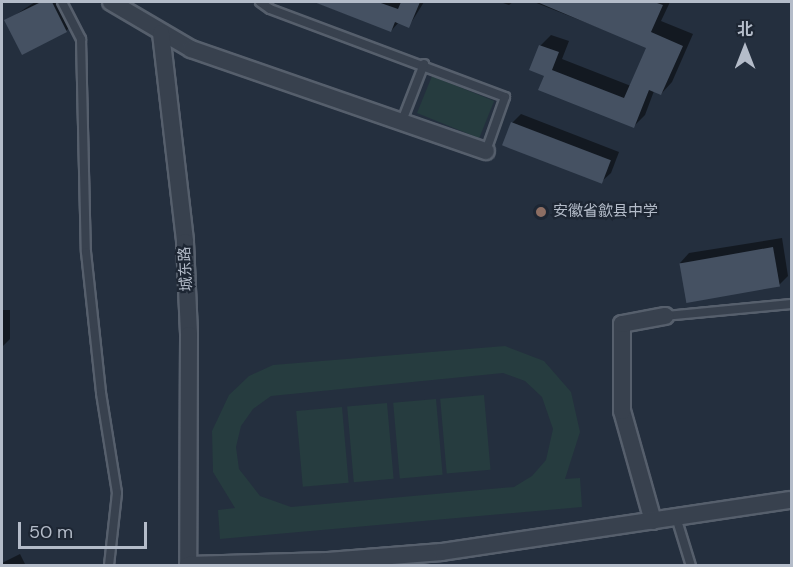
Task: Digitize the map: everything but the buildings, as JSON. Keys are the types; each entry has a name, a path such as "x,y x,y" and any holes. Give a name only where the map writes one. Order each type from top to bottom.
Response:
{"street":[{"path":"111,2 191,49 486,151"},
{"name":"城东路","path":"161,33 186,254 189,335 188,565"},
{"path":"653,521 622,411 622,324 665,316"},
{"path":"188,565 328,561 442,552 790,502"}],"lane":[{"path":"62,2 81,39 86,252 101,393 117,493 109,566"},
{"path":"260,2 270,9 424,64 506,97 486,151"},
{"path":"402,121 424,64"},
{"path":"665,316 792,304"},
{"path":"676,517 691,566"}],"green space":[{"path":"432,76 494,101 479,138 417,113"},
{"path":"505,346 544,361 571,392 580,432 565,479 580,478 582,507 220,539 218,510 235,508 213,472 212,431 229,395 249,376 273,365","holes":["503,373 525,381 542,397 553,429 546,460 532,476 514,487 291,507 260,496 239,469 236,447 241,426 253,409 271,396"]},
{"path":"484,395 491,470 447,474 440,399"},
{"path":"436,399 443,475 400,478 393,403"},
{"path":"387,403 394,479 354,482 347,406"},
{"path":"342,407 349,483 303,487 296,411"}],"place":[{"name":"安徽省歙县中学","path":"541,212"}]}
